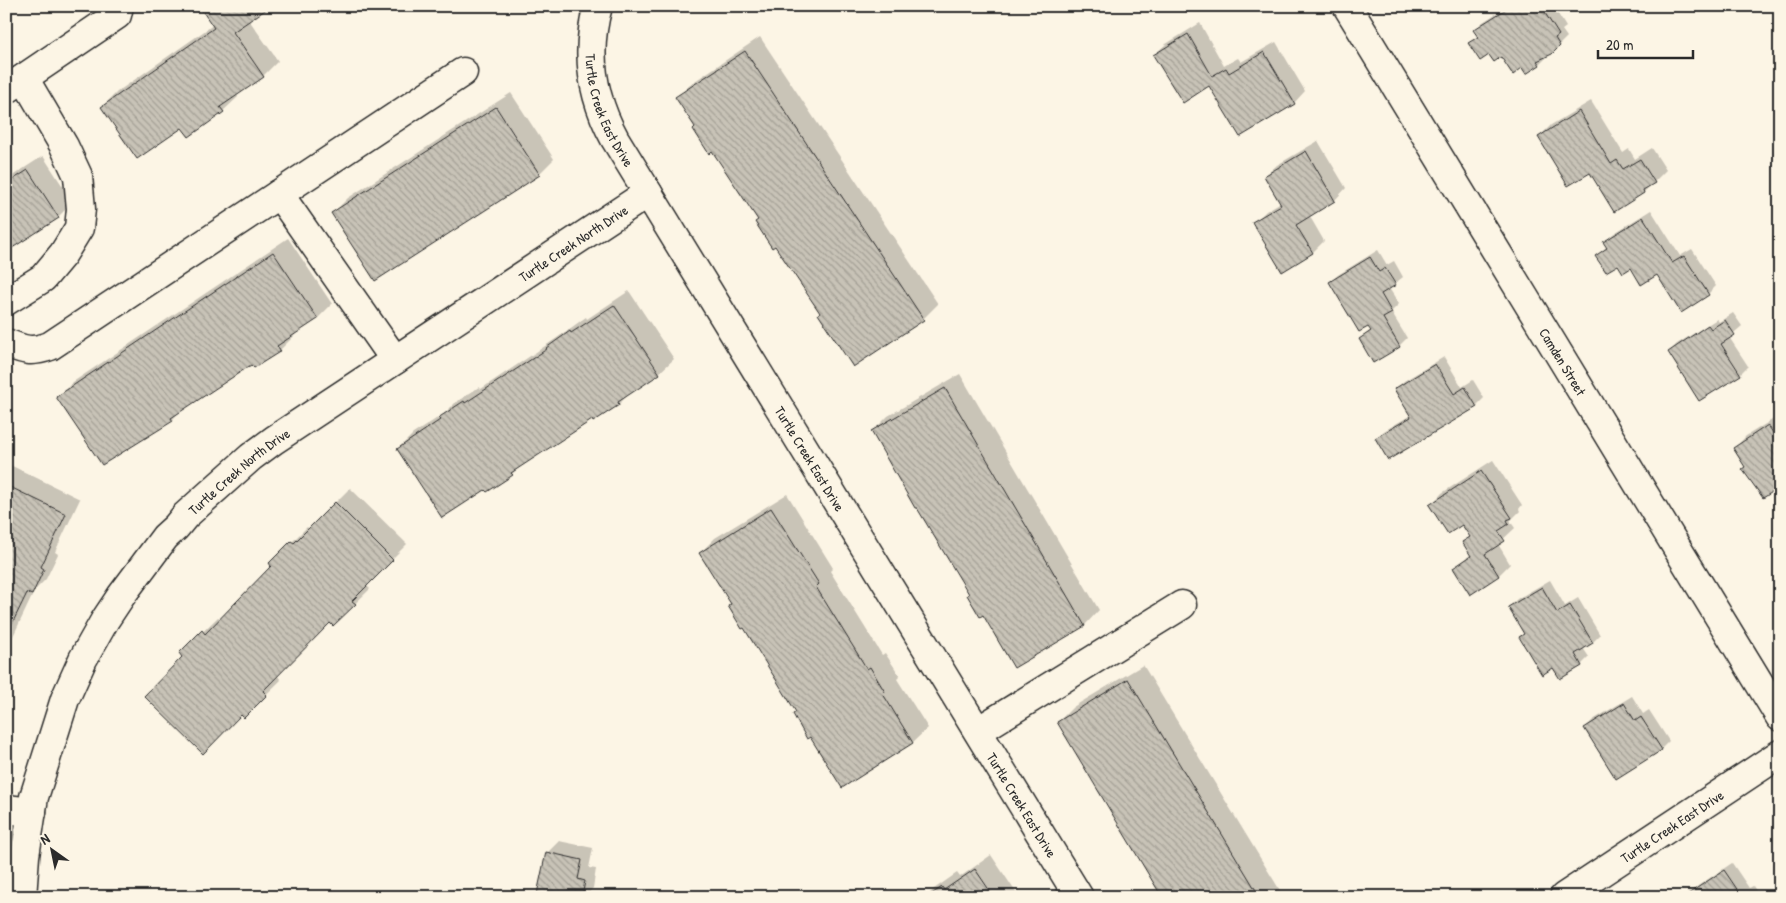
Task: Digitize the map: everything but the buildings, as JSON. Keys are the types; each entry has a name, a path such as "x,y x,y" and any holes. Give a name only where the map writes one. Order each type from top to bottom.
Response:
{"street":[{"path":"6,301 43,278 63,254 79,228 81,209 78,176 64,146 15,84 117,15 119,6"},
{"name":"Turtle Creek East Drive","path":"598,6 591,42 594,85 597,100 615,139 1079,897"},
{"name":"Camden Street","path":"1347,6 1780,716"},
{"path":"6,343 21,349 35,351 50,346 463,72"},
{"name":"Turtle Creek North Drive","path":"22,897 25,856 19,811 34,797 55,727 77,672 105,620 165,537 185,516 274,440 648,193"},
{"path":"279,194 395,360"},
{"path":"978,731 1182,605"},
{"name":"Turtle Creek East Drive","path":"1564,897 1780,754"}]}
